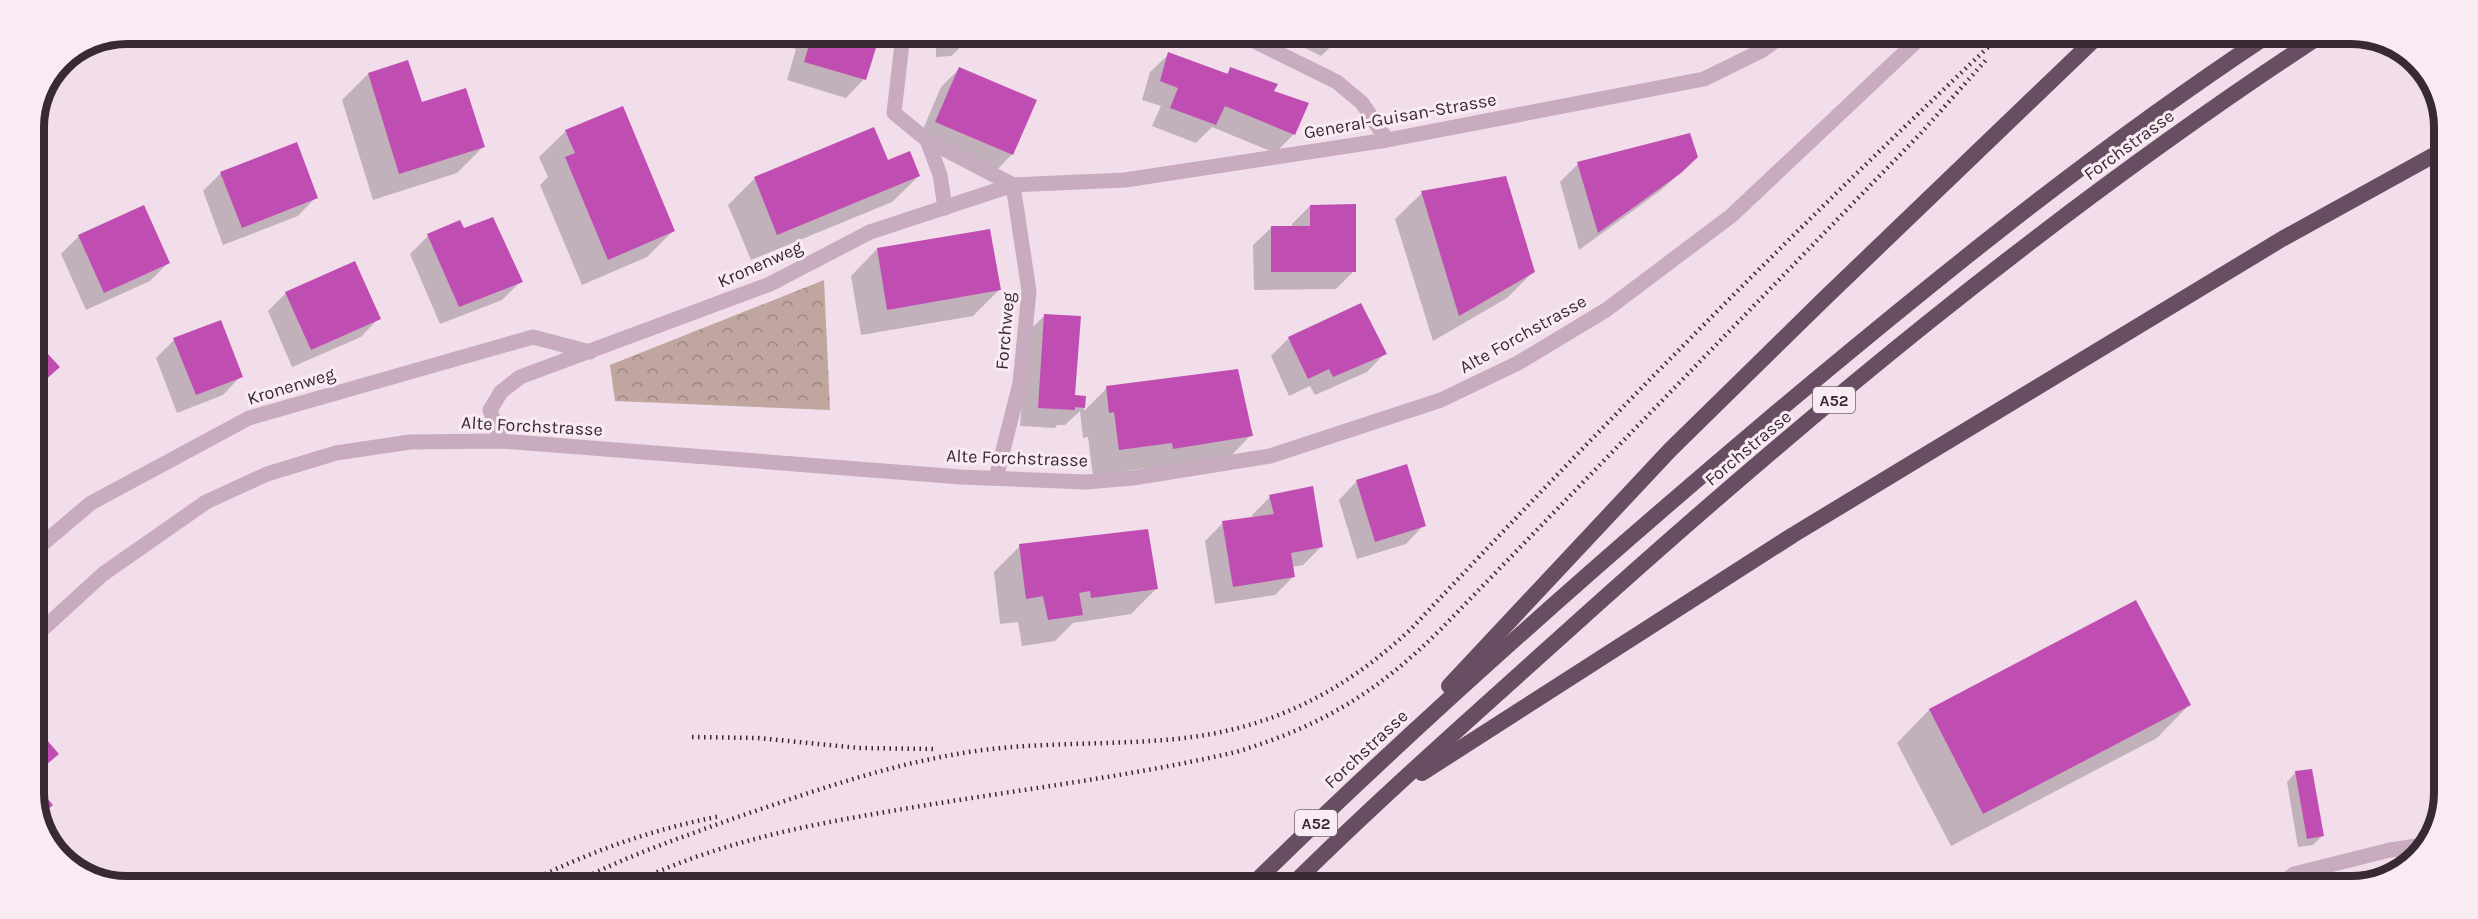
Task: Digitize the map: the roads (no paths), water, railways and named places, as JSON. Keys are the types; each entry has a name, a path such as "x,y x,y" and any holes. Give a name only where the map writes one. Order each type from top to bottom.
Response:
{"highway":[{"path":"1379,762 1670,450 2091,44"},
{"name":"Forchstrasse","path":"1261,876 1379,762 1640,528 1932,283 2145,121 2255,44"},
{"name":"Forchstrasse","path":"1301,876 1381,799 1662,546 1859,380 2052,226 2174,136 2308,44"},
{"path":"1381,799 1803,529 2282,239 2434,155"}],"street":[{"path":"902,44 894,113 927,140 1013,185"},
{"path":"1260,44 1337,82 1362,103 1387,140"},
{"name":"General-Guisan-Strasse","path":"945,208 1013,185 1125,180 1387,140 1704,79 1771,44"},
{"name":"Alte Forchstrasse","path":"44,628 103,574 206,502 267,474 336,453 410,442 501,441 996,478 1097,481 1133,478 1270,456 1441,400 1518,363 1606,310 1731,216 1914,44"},
{"path":"927,140 940,175 945,208"},
{"name":"Forchweg","path":"996,478 1020,383 1029,291 1013,185"},
{"name":"Kronenweg","path":"501,441 490,410 501,392 520,377 770,284 870,232 945,208"},
{"name":"Kronenweg","path":"44,543 92,503 249,418 532,337 590,352"},
{"path":"2291,876 2390,850 2414,846"}],"railway":[{"path":"590,876 673,840 732,819 846,781 904,765 989,749 1148,741 1210,734 1274,717 1332,689 1360,671 1412,628 1701,328 1992,44"},
{"path":"648,876 725,848 817,824 1148,770 1236,752 1295,731 1347,704 1395,671 1442,628 1921,133 1986,60"},
{"path":"692,737 758,738 859,748 935,749"},
{"path":"542,876 623,842 671,827 721,816"}]}
